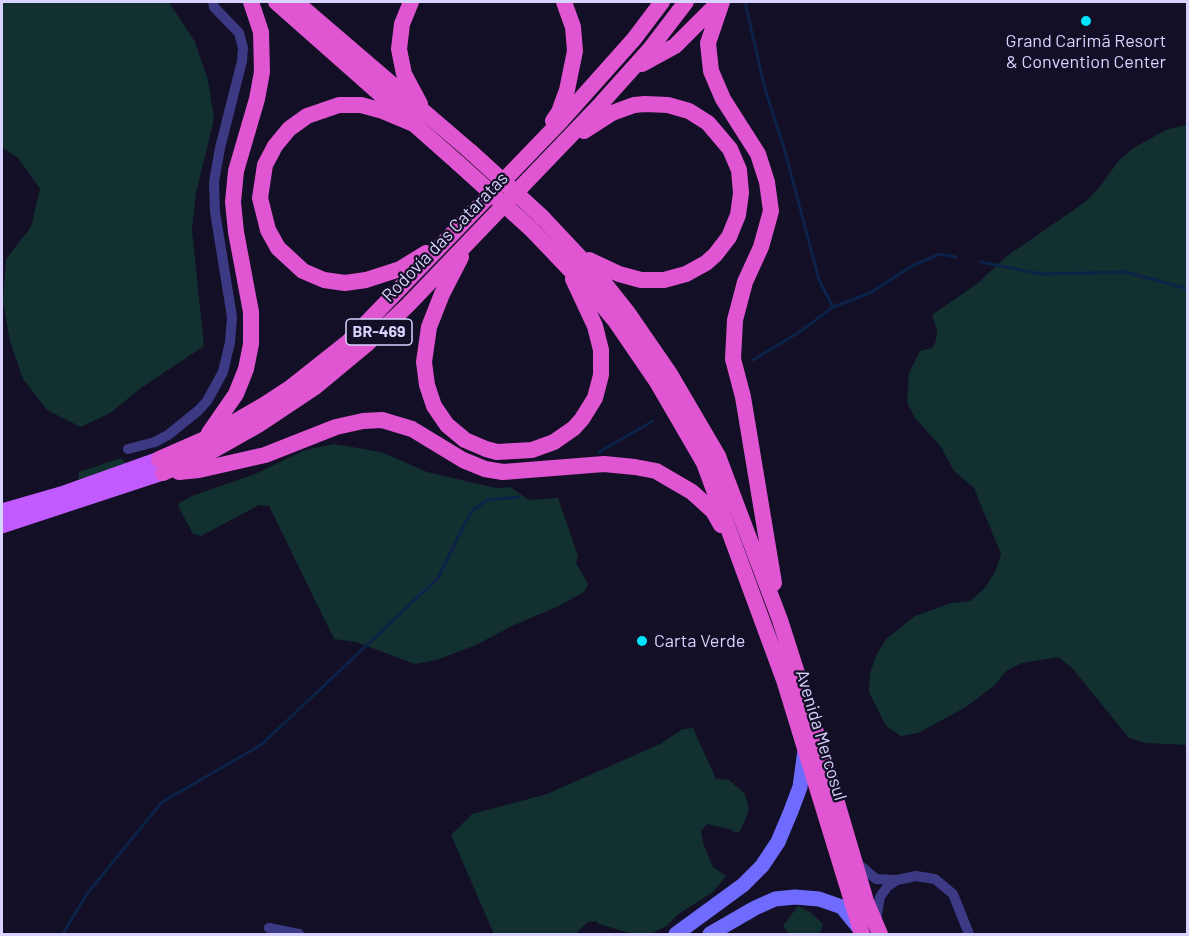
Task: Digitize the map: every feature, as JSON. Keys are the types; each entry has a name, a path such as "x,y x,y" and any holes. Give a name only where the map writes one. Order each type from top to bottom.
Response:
{"highway":[{"path":"207,438 236,394 246,369 251,344 251,312 236,232 233,202 238,162 257,99 262,72 261,32 252,2"},
{"path":"276,2 419,118 536,223 567,254 605,284 639,328 670,374 718,456 780,620"},
{"path":"296,2 419,118"},
{"path":"411,2 402,24 401,62 419,118"},
{"path":"535,149 559,112 573,64 575,51 573,27 564,2"},
{"name":"Rodovía das Cataratas","path":"161,466 290,388 339,349 387,303 535,149 634,39 662,2"},
{"name":"Rodovía das Cataratas","path":"161,466 212,451 258,425 315,387 376,335 561,146 631,70 686,2"},
{"path":"631,70 675,46 720,2"},
{"path":"720,2 708,43 711,71 723,99 758,154 767,182 771,211 761,248 745,282 735,320 733,359 743,397 780,620"},
{"path":"561,146 612,113 645,104 668,105 689,111 717,131 735,159 741,181 741,204 729,237 715,255 686,274 652,281 630,278 567,254"},
{"path":"419,118 350,105 317,111 289,129 270,155 261,187 261,209 272,239 294,264 313,276 335,282 356,282 389,274 411,264 468,218"},
{"path":"469,242 442,294 429,327 424,350 424,374 434,406 447,425 465,440 497,452 532,450 543,447 564,435 582,419 599,387 602,362 596,326 567,254"},
{"path":"567,254 674,409 704,464 735,548"},
{"path":"161,466 199,470 265,455 336,427 381,420 412,429 463,460 485,470 502,472 604,464 635,466 656,471 692,492 712,511 735,548"},
{"name":"Avenida Mercosul","path":"735,548 784,680 805,750 870,931"},
{"name":"Avenida Mercosul","path":"780,620 866,901 870,931"}],"main road":[{"path":"2,511 161,466"},
{"path":"2,526 161,466"},
{"path":"676,934 743,885 762,867 778,842 800,787 805,750"},
{"path":"710,934 775,899 795,897 819,899 842,907 870,931"}],"street":[{"path":"128,449 155,442 168,435 199,410 207,401 223,372 230,342 232,317 215,212 214,182 243,48 239,33 214,7 213,2"},
{"path":"853,859 876,879 897,880 916,876 935,879 953,894 969,934"},
{"path":"870,931 880,897 887,887 897,880"},
{"path":"269,928 300,934"}],"green space":[{"path":"2,2 169,2 195,42 208,80 214,119 196,193 192,230 204,346 141,388 110,413 81,427 47,410 23,379 10,341 3,301 6,259 31,227 40,189 18,158 2,147"},
{"path":"1187,125 1187,745 1146,743 1129,738 1072,668 1058,657 1022,663 1006,671 995,685 966,707 918,733 901,736 886,726 869,692 870,673 876,656 886,639 915,616 951,603 970,601 985,588 995,572 1001,554 974,488 954,471 941,447 915,418 907,402 909,373 920,351 932,348 936,341 937,330 932,315 978,283 1007,256 1085,202 1098,189 1120,159 1135,147 1168,129"},
{"path":"334,444 381,452 427,472 496,488 510,487 529,500 558,498 578,556 576,563 588,584 584,592 476,645 437,660 415,664 356,642 334,639 269,506 259,505 201,536 193,534 178,506 179,503 192,496 255,474 305,450"},
{"path":"121,458 126,463 80,480 78,478 79,472"},
{"path":"693,728 716,779 729,780 745,794 749,810 737,833 707,824 701,831 703,843 713,867 726,876 713,892 677,915 667,926 650,934 633,934 599,924 596,921 588,922 575,934 494,934 451,835 472,814 547,794 660,744 683,729"},
{"path":"798,906 810,912 823,924 820,934 789,934 783,926"}],"waterway":[{"path":"745,2 765,89 785,151 819,280 833,307"},
{"path":"753,360 801,331 833,307 870,293 912,266 940,254 956,257"},
{"path":"981,262 1041,274 1126,272 1188,289"},
{"path":"599,452 653,421"},
{"path":"63,934 86,895 162,802 261,745 438,578 473,510 487,500 518,497"}],"place":[{"name":"Grand Carimã Resort & Convention Center","path":"1086,21"},
{"name":"Carta Verde","path":"642,641"}]}
